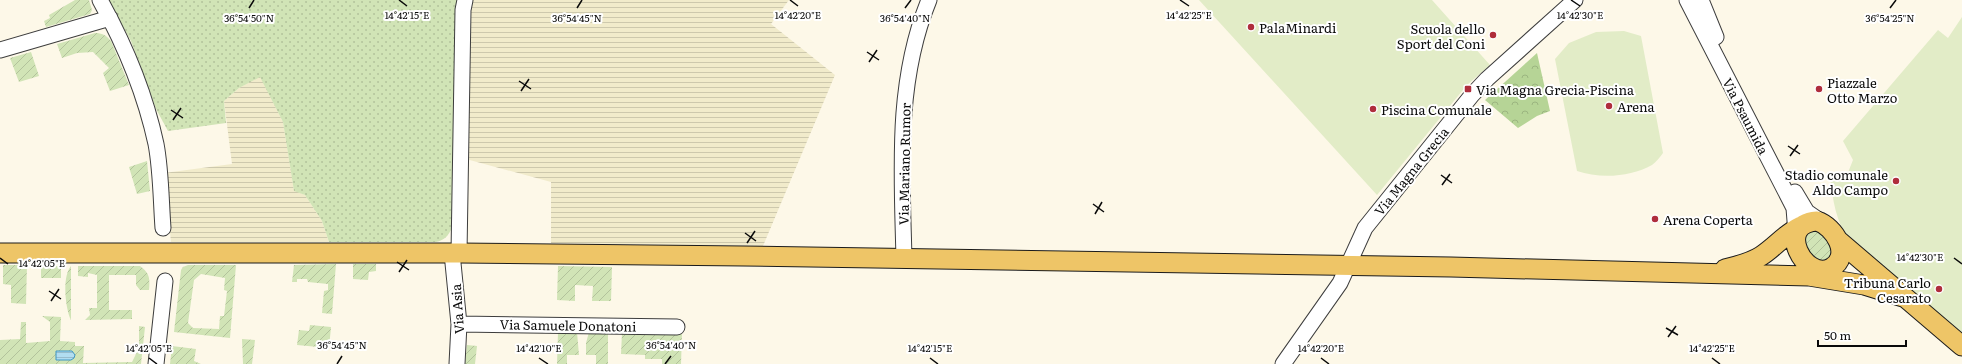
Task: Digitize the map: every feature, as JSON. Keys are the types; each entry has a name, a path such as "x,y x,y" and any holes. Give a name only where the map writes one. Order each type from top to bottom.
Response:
{"main road":[{"path":"1704,274 1740,265 1760,256 1799,229 1817,221 1828,227 1839,241 1962,346"},
{"path":"1799,229 1795,240 1798,251 1819,273"},
{"path":"1819,273 1833,266 1839,258 1841,249 1839,241"},
{"path":"0,253 456,253 1347,267 1451,267 1704,274 1819,273 1906,298"}],"street":[{"path":"100,0 123,43 138,81 156,145 163,228"},
{"name":"Via Asia","path":"457,364 459,324 456,253 460,161 463,10 465,0"},
{"name":"Via Mariano Rumor","path":"904,259 902,142 904,107 916,43 929,0"},
{"name":"Via Magna Grecia","path":"1283,364 1340,283 1365,228 1472,95 1487,79 1574,0"},
{"name":"Via Psaumida","path":"1687,0 1794,208 1799,229"},
{"name":"Via Psaumida","path":"1701,0 1715,35 1803,207 1823,223"},
{"path":"0,50 110,18"},
{"path":"156,364 166,281"},
{"name":"Via Samuele Donatoni","path":"459,324 677,327"}],"shaded area":[{"path":"470,0 789,0 771,24 835,75 763,246 551,243 551,182 466,159"},
{"path":"260,76 283,122 294,190 305,195 322,221 329,242 171,242 164,173 232,164 224,101 239,88"}],"green space":[{"path":"75,0 89,0 92,10 90,14 46,27 44,21 50,18 49,15"},
{"path":"108,0 458,0 452,228 449,233 444,239 436,242 329,242 322,221 305,195 294,191 283,122 260,77 239,88 224,101 226,123 168,131 156,109 131,41"},
{"name":"Piscina Comunale","path":"1199,0 1432,0 1490,65 1467,85 1377,195"},
{"name":"Stadio comunale Aldo Campo","path":"1962,17 1962,337 1849,242 1836,211 1830,177 1847,175 1853,160 1843,141 1938,30 1948,38"},
{"name":"Arena","path":"1624,31 1641,36 1663,153 1652,165 1635,172 1615,176 1586,174 1577,171 1555,59 1569,43 1596,32"},
{"path":"95,33 104,35 111,41 129,85 110,91 103,73 109,68 93,52 77,53 62,58 57,44"},
{"path":"31,52 39,76 19,82 10,58"},
{"path":"1537,53 1550,111 1537,116 1518,128 1485,100"},
{"path":"147,161 150,191 137,194 129,167"},
{"path":"1817,229 1834,248 1827,264 1810,257 1803,233"},
{"path":"336,264 332,314 322,313 324,291 328,290 328,284 308,282 307,279 297,279 297,282 292,282 294,265"},
{"path":"353,264 376,264 376,271 369,272 368,280 353,279"},
{"path":"3,265 27,265 26,304 11,303 11,285 3,284"},
{"path":"188,265 236,265 230,338 174,332 181,270 183,267","holes":["201,274 225,278 224,290 227,291 224,316 220,316 219,329 193,328 188,323 194,280"]},
{"path":"41,266 61,266 61,278 41,278"},
{"path":"71,266 71,320 67,308 65,284 68,271"},
{"path":"78,266 140,266 146,271 149,276 149,290 140,290 136,285 136,275 109,275 109,310 132,310 132,319 85,320 90,315 89,308 97,308 97,275 88,273 88,277 78,276"},
{"path":"558,266 612,267 611,301 592,301 593,286 575,285 575,301 557,300"},
{"path":"42,316 61,317 60,341 75,342 75,346 84,346 83,363 132,362 139,348 139,326 145,327 141,364 0,364 0,340 20,339 21,322 26,322 26,343 50,341 50,322"},
{"path":"310,325 331,327 329,348 297,345 299,330 309,331"},
{"path":"558,332 577,332 579,355 567,355 567,364 557,364"},
{"path":"589,332 608,333 608,364 596,364 596,355 586,355 586,343"},
{"path":"622,333 682,334 681,364 662,364 662,359 645,359 645,355 621,354"},
{"path":"242,339 255,340 252,364 243,364"},
{"path":"467,345 477,346 475,364 465,364"},
{"path":"172,346 196,349 194,361 201,364 170,364"}],"water":[{"path":"56,351 72,351 75,355 71,360 56,360"}],"place":[{"name":"PalaMinardi","path":"1251,27"},
{"name":"Scuola dello Sport del Coni","path":"1493,35"},
{"name":"Via Magna Grecia-Piscina","path":"1468,89"},
{"name":"Piazzale Otto Marzo","path":"1819,89"},
{"name":"Arena","path":"1609,106"},
{"name":"Piscina Comunale","path":"1373,109"},
{"name":"Stadio comunale Aldo Campo","path":"1896,181"},
{"name":"Arena Coperta","path":"1655,219"},
{"name":"Tribuna Carlo Cesarato","path":"1939,289"}]}
